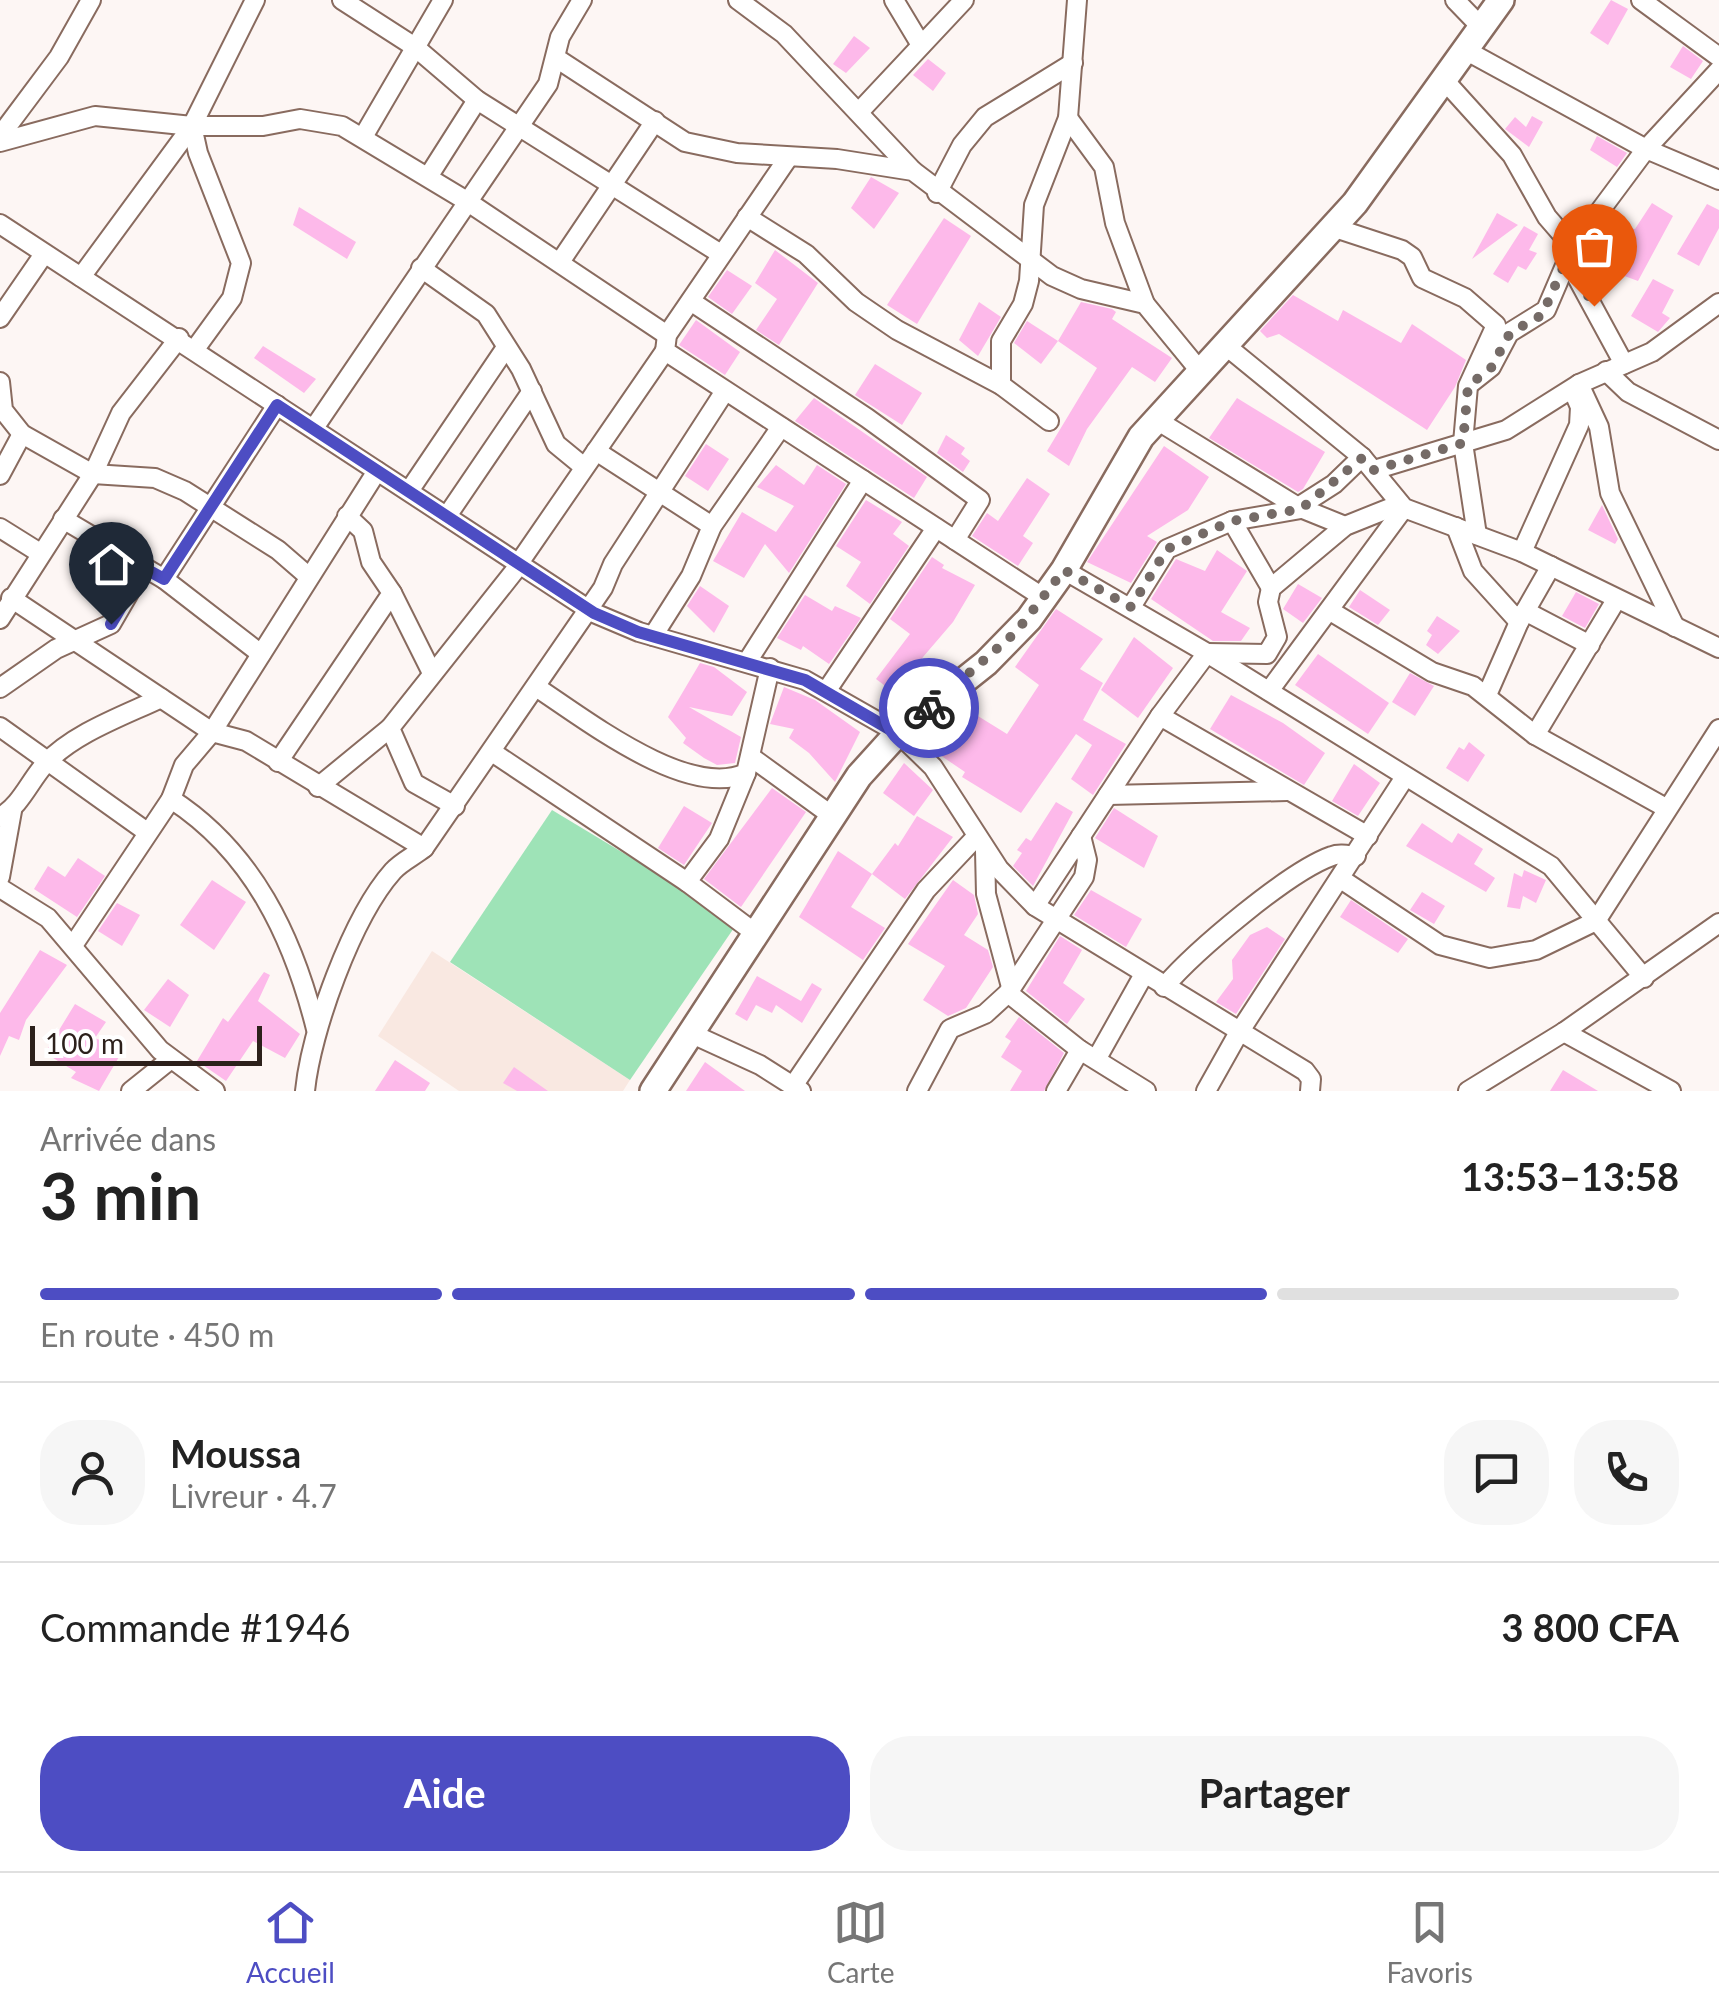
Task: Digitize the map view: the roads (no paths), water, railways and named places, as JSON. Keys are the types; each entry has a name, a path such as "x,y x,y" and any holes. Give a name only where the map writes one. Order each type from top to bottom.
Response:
{"main road":[{"path":"662,1088 690,1033 832,815 898,734 986,663 1044,598 1156,419 1355,203 1502,0"}],"street":[{"path":"0,139 59,57 91,0"},
{"path":"81,277 192,126 255,0"},
{"path":"342,0 415,47 478,100 722,254"},
{"path":"363,137 443,0"},
{"path":"314,428 466,200 522,126 548,84 564,27 582,0"},
{"path":"738,0 784,34 937,193 1052,276 1080,289 1145,304"},
{"path":"894,0 921,44"},
{"path":"859,112 964,0"},
{"path":"1001,385 1001,341 1023,304 1029,281 1027,258 1034,205 1068,118 1077,0"},
{"path":"1455,0 1483,30"},
{"path":"1641,0 1719,56"},
{"path":"1467,51 1646,149 1719,180"},
{"path":"556,58 684,142 706,149 838,159 913,171"},
{"path":"937,193 962,146 985,117 1073,63"},
{"path":"1468,386 1491,368 1510,333 1542,315 1570,253 1646,149 1719,70"},
{"path":"1445,81 1512,155 1570,253 1624,364"},
{"path":"428,176 478,100"},
{"path":"0,139 94,116 192,126 263,126 300,119 342,126 428,176 560,262 725,391 1044,598"},
{"path":"1068,118 1104,167 1114,223 1145,304 1200,371"},
{"path":"560,262 655,121"},
{"path":"192,126 198,153 241,263 232,298 195,349"},
{"path":"318,787 390,728 520,563 788,158"},
{"path":"747,217 806,254 856,302 897,330 1001,385 1049,421"},
{"path":"0,224 587,608 653,636 770,668 827,690 898,734 933,767 981,843 1035,906 1143,976 1305,1071 1311,1079 1310,1091"},
{"path":"1332,226 1402,250 1412,257 1422,278 1465,298 1496,325 1468,386 1463,443 1478,534"},
{"path":"0,318 44,254"},
{"path":"421,268 478,306 532,392 556,444 584,467"},
{"path":"692,302 867,418 980,500 955,540"},
{"path":"1131,607 1167,549 1232,521 1300,508 1368,464 1463,443 1520,423 1576,386 1652,352 1719,303"},
{"path":"0,619 93,474 121,413 178,338"},
{"path":"1225,345 1368,464 1402,506 1522,552 1719,648"},
{"path":"409,491 505,350"},
{"path":"1606,372 1628,392 1719,440"},
{"path":"0,382 4,410 22,434 93,474 155,478 211,504 308,576"},
{"path":"1522,552 1578,425 1576,386"},
{"path":"1576,386 1599,427 1610,493 1675,628"},
{"path":"305,1091 316,1030 356,930 375,897 393,871 424,848 455,806 725,391"},
{"path":"448,516 532,392"},
{"path":"164,579 277,405"},
{"path":"1156,419 1300,508 1346,526"},
{"path":"653,636 691,576 712,526 781,427"},
{"path":"0,475 22,434"},
{"path":"596,451 712,526"},
{"path":"74,944 171,799 184,765 212,732 377,470"},
{"path":"747,662 863,480"},
{"path":"1207,652 1253,656 1271,651 1277,637 1268,602 1271,588 1346,526 1402,506"},
{"path":"1270,691 1332,612 1402,506"},
{"path":"347,516 363,531 367,552 432,674"},
{"path":"63,519 164,579 261,654"},
{"path":"1232,521 1271,588"},
{"path":"1456,527 1473,571 1522,616 1590,645"},
{"path":"0,528 40,552"},
{"path":"827,690 936,528"},
{"path":"1487,695 1522,616 1551,566"},
{"path":"0,688 56,649 111,624 144,568"},
{"path":"1064,570 1207,652 1551,866 1644,978"},
{"path":"278,762 392,593"},
{"path":"10,598 212,732 246,741 424,848"},
{"path":"1535,735 1616,600"},
{"path":"1332,612 1432,672 1487,695 1535,735 1666,808"},
{"path":"1035,906 1160,716 1207,652"},
{"path":"687,882 719,838 749,765 770,668"},
{"path":"536,687 662,763 712,780 749,765"},
{"path":"0,877 6,814 47,762 98,728 161,698"},
{"path":"1160,716 1368,836"},
{"path":"0,727 146,832"},
{"path":"390,728 414,784 455,806"},
{"path":"1341,879 1440,944 1490,958 1536,950 1596,921 1719,728"},
{"path":"492,752 687,882 755,933"},
{"path":"749,765 832,815"},
{"path":"1206,1091 1238,1034 1405,777"},
{"path":"1108,795 1290,791"},
{"path":"171,799 222,839 284,927 302,971 316,1030"},
{"path":"917,1091 950,1029 986,1014 1010,990 1057,918 1087,868 1081,836"},
{"path":"981,843 986,894 1010,990 1089,1054 1146,1091"},
{"path":"690,1033 797,1088 926,890 981,843"},
{"path":"1164,987 1250,911 1307,870 1335,854 1356,856"},
{"path":"0,888 48,918 74,944 190,1084 214,1091"},
{"path":"1468,1091 1715,931"},
{"path":"1056,1091 1089,1054 1143,976"},
{"path":"1564,1032 1671,1091"},
{"path":"131,1091 171,1059"}]}
